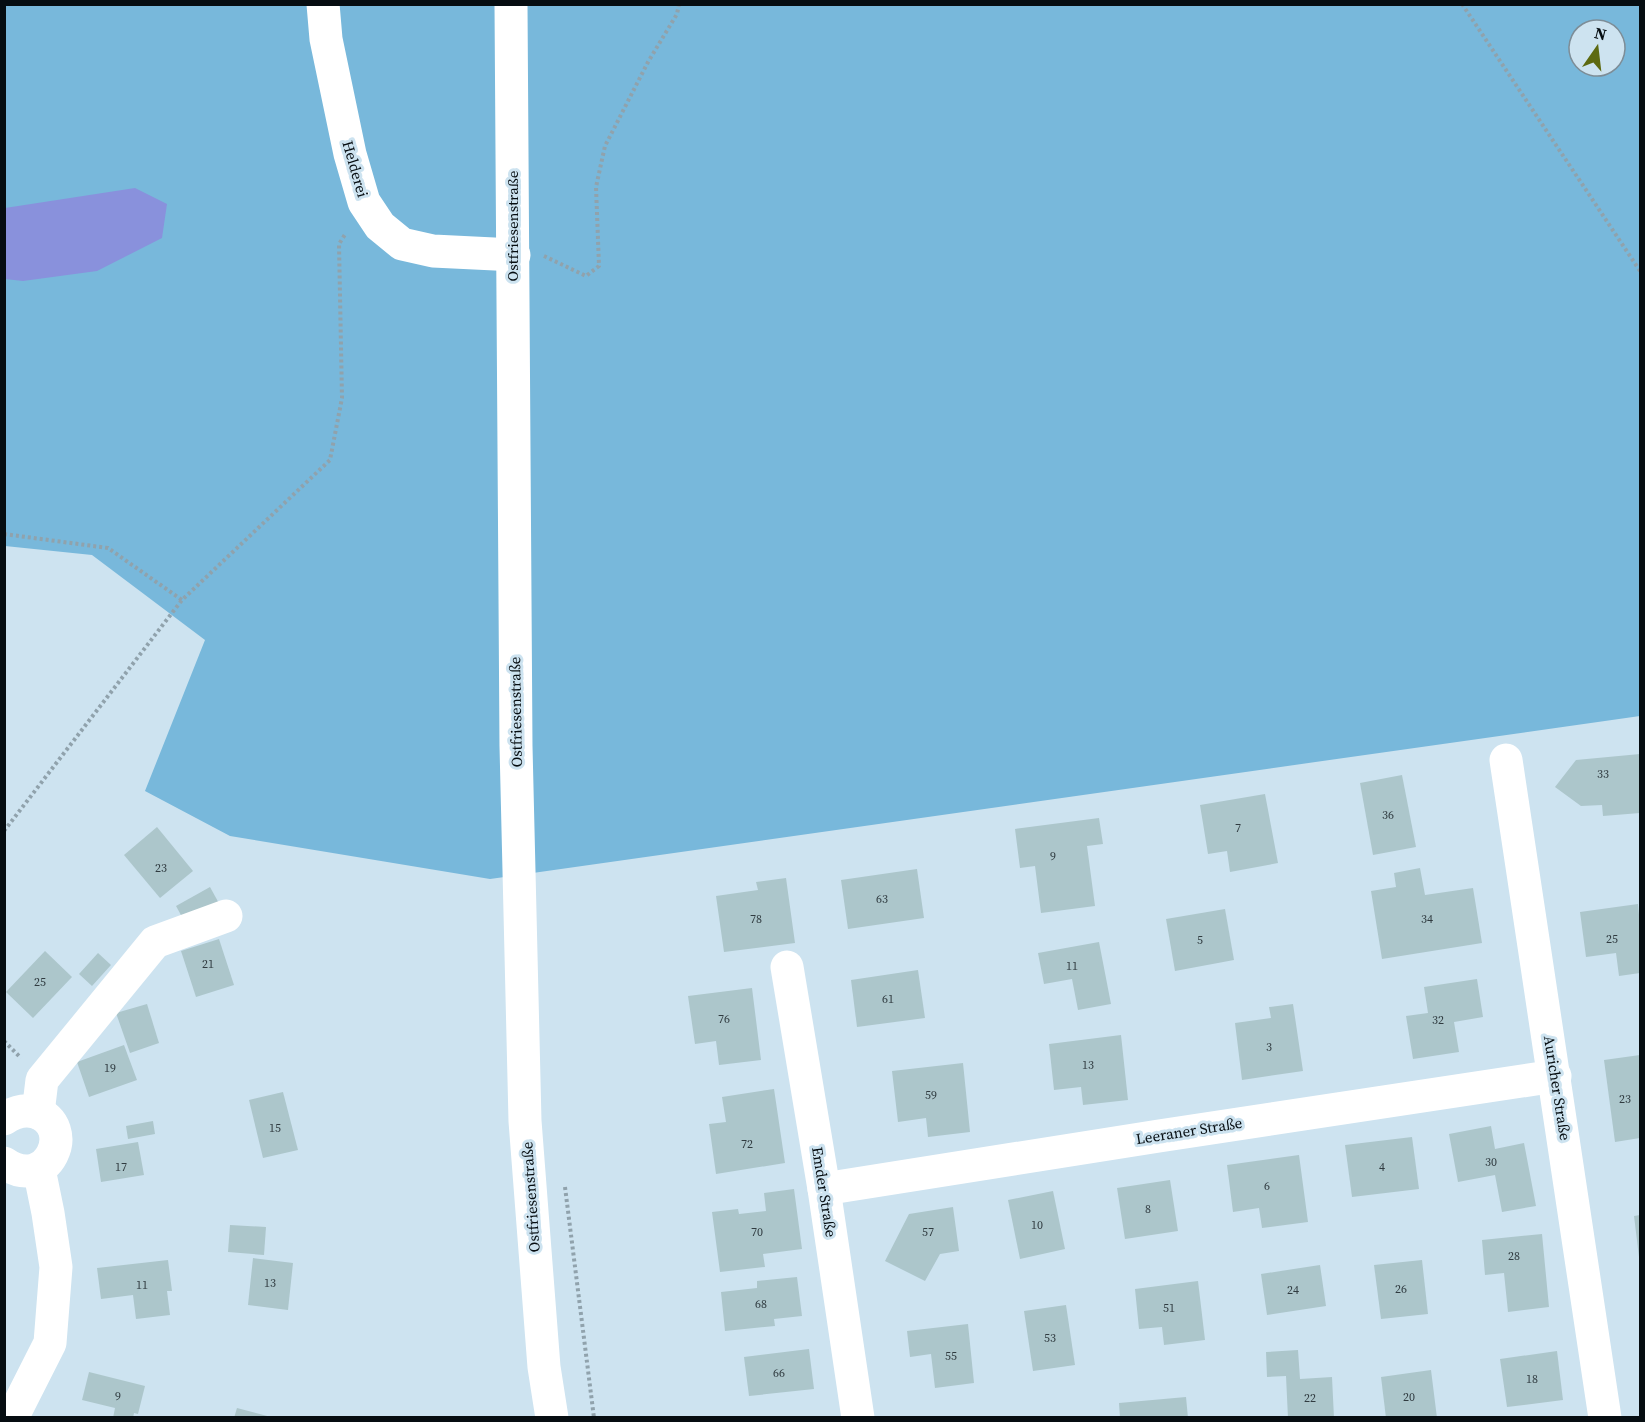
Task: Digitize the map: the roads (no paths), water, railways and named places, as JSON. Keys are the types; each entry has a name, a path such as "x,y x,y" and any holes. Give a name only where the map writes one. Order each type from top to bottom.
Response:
{"street":[{"name":"Helderei","path":"323,4 326,39 338,102 364,202 380,226 402,243 433,251 528,261"},
{"name":"Ostfriesenstraße","path":"511,4 528,261 516,758 525,1120 544,1367 552,1418"},
{"name":"Auricher Straße","path":"1506,760 1605,1418"},
{"path":"38,1113 42,1080 155,942 226,916"},
{"name":"Emder Straße","path":"787,967 824,1189 858,1418"},
{"name":"Leeraner Straße","path":"824,1189 1555,1076"},
{"path":"4,1119 20,1111 38,1113 53,1126 56,1146 53,1155 39,1169 20,1171 4,1163"},
{"path":"12,1418 51,1343 56,1267 39,1169"}]}
